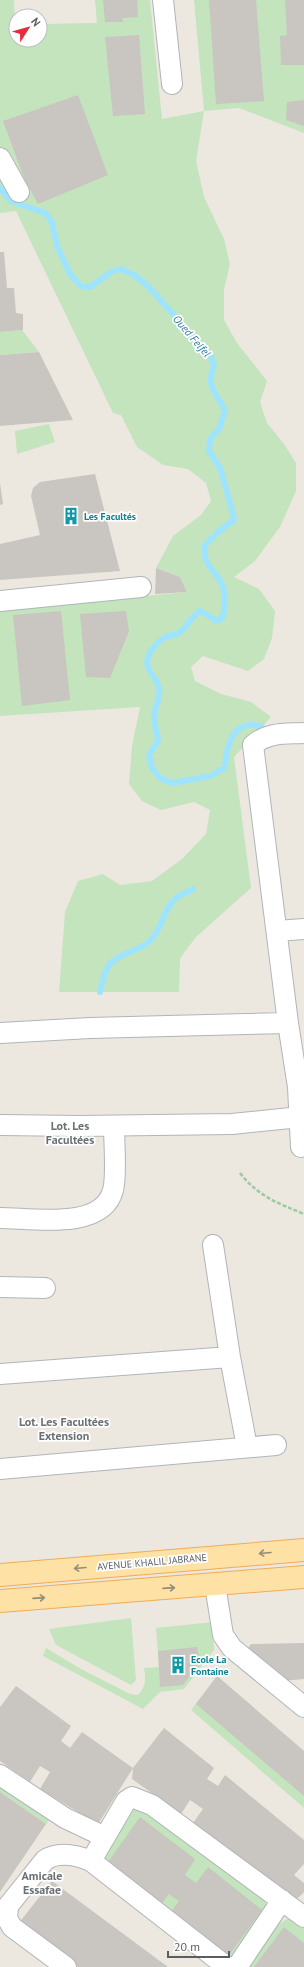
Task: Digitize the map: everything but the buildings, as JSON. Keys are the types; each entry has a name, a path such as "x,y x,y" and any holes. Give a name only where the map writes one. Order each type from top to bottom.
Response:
{"main road":[{"name":"AVENUE KHALIL JABRANE","path":"0,1575 304,1550"},
{"path":"0,1601 304,1578"}],"street":[{"path":"163,0 172,84"},
{"path":"0,158 19,192"},
{"path":"0,601 141,587"},
{"path":"302,1147 294,1049 288,1023 253,745 260,739 274,734 304,733"},
{"path":"277,931 304,929"},
{"path":"0,1033 90,1028 288,1023"},
{"path":"0,1125 114,1126 232,1124 300,1117"},
{"path":"0,1218 75,1220 100,1210 109,1202 114,1190 114,1126"},
{"path":"213,1245 230,1357 247,1447"},
{"path":"0,1287 45,1288"},
{"path":"0,1374 230,1357"},
{"path":"0,1469 276,1445"},
{"path":"215,1585 223,1635 232,1648 304,1707"},
{"path":"0,1775 65,1818 105,1837"},
{"path":"91,1861 126,1801 132,1796 144,1800 304,1917"},
{"path":"66,1967 12,1928 7,1918 8,1906 45,1860 53,1855 81,1857 91,1861 227,1967"},
{"path":"237,1967 282,1900"}],"path":[{"path":"240,1173 250,1186 268,1199 304,1214"}],"green space":[{"path":"0,0 14,0 14,8 8,8 8,48 48,48 48,24 97,23 95,0 150,0 162,119 204,111 196,161 204,197 224,239 230,264 224,290 224,320 237,343 267,381 260,402 267,423 284,444 296,463 296,491 280,527 255,561 234,577 259,589 275,611 272,638 264,659 248,671 203,656 191,667 195,681 221,694 251,702 271,717 234,757 251,888 196,937 180,958 179,992 59,992 65,912 78,881 103,874 120,885 152,881 182,859 206,834 210,810 194,802 161,810 142,801 129,784 132,746 140,707 0,716 0,608 10,609 187,592 180,577 156,568 173,536 201,515 211,501 206,483 188,469 163,465 137,447 121,415 113,413 16,211 0,213"},
{"path":"194,0 304,0 304,133 239,108 204,111"},
{"path":"22,330 39,352 0,355 0,332"},
{"path":"49,424 55,442 17,454 15,431"},
{"path":"131,1618 136,1680 131,1685 56,1645 49,1629"},
{"path":"213,1622 214,1650 184,1689 160,1692 143,1709 43,1656 46,1648 81,1669 130,1694 138,1695 143,1689 145,1683 144,1668 159,1667 156,1628"},
{"path":"217,1676 304,1751 304,1808 191,1710"},
{"path":"0,1784 50,1819 46,1824 0,1792"},
{"path":"135,1808 143,1808 264,1900 266,1911 229,1964 100,1861"},
{"path":"289,1918 304,1929 304,1967 248,1967 280,1923"}],"waterway":[{"name":"Oued Felfel","path":"0,188 11,201 45,213 52,222 57,246 70,274 81,286 90,287 111,272 121,269 134,275 147,285 211,357 214,366 211,385 225,411 219,429 210,439 209,451 220,468 234,520 218,532 205,545 205,557 206,561 222,583 225,602 223,617 217,621 200,611 179,633 169,635 164,638 156,644 150,653 147,662 148,667 159,688 159,698 154,719 158,741 149,755 152,768 160,778 172,783 211,776 225,767 226,754 230,741 237,730 251,725 262,727"},
{"name":"Oued Felfel","path":"100,992 104,975 109,965 119,957 141,947 151,940 158,930 168,907 172,902 176,898 193,889"}],"place":[{"name":"Les Facultés","path":"71,516"},
{"name":"Ecole La Fontaine","path":"178,1665"}],"district":[{"name":"Lot. Les Facultées","path":"70,1132"},
{"name":"Lot. Les Facultées Extension","path":"64,1428"},
{"name":"Amicale Essafae","path":"42,1882"}]}
